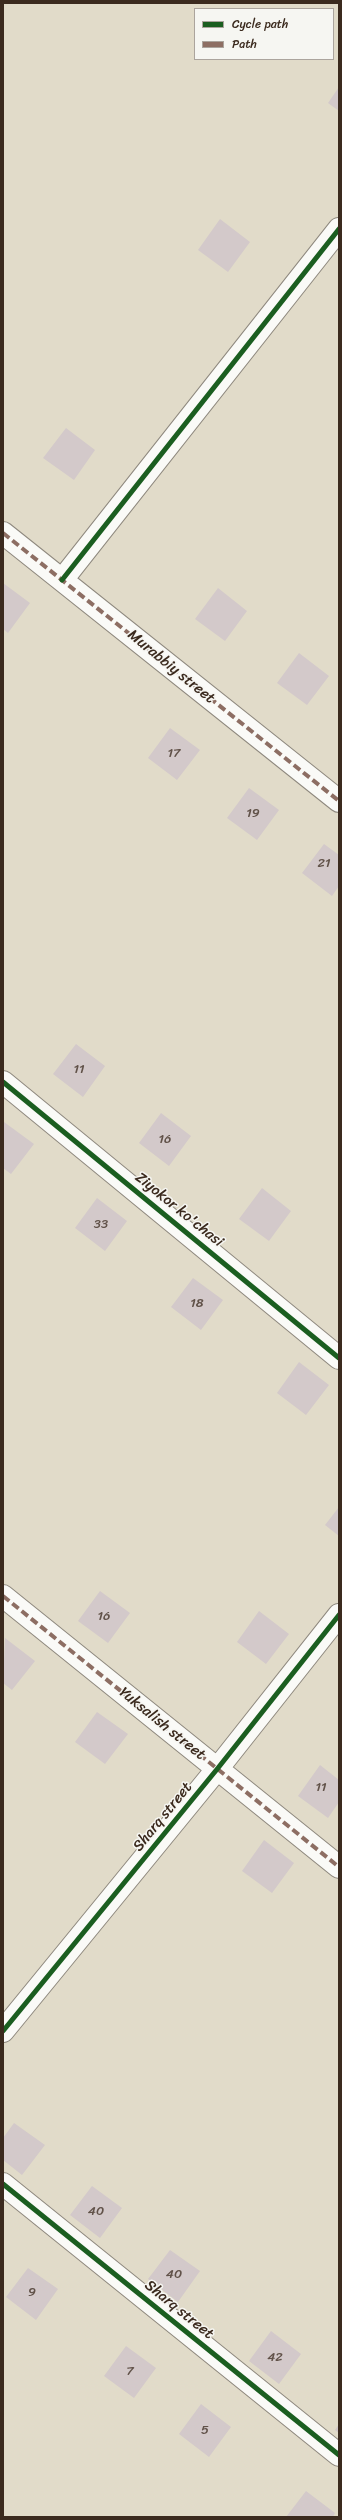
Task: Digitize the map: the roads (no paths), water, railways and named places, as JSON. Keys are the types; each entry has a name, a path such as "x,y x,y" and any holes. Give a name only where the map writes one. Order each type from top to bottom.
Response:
{"street":[{"path":"62,580 337,235"},
{"name":"Murabbiy street","path":"3,533 339,801"},
{"name":"Ziyokor ko'chasi","path":"3,1082 339,1358"},
{"name":"Yuksalish street","path":"3,1596 339,1867"},
{"name":"Sharq street","path":"3,2031 218,1768 339,1615"},
{"name":"Sharq street","path":"3,2184 339,2455"}]}
